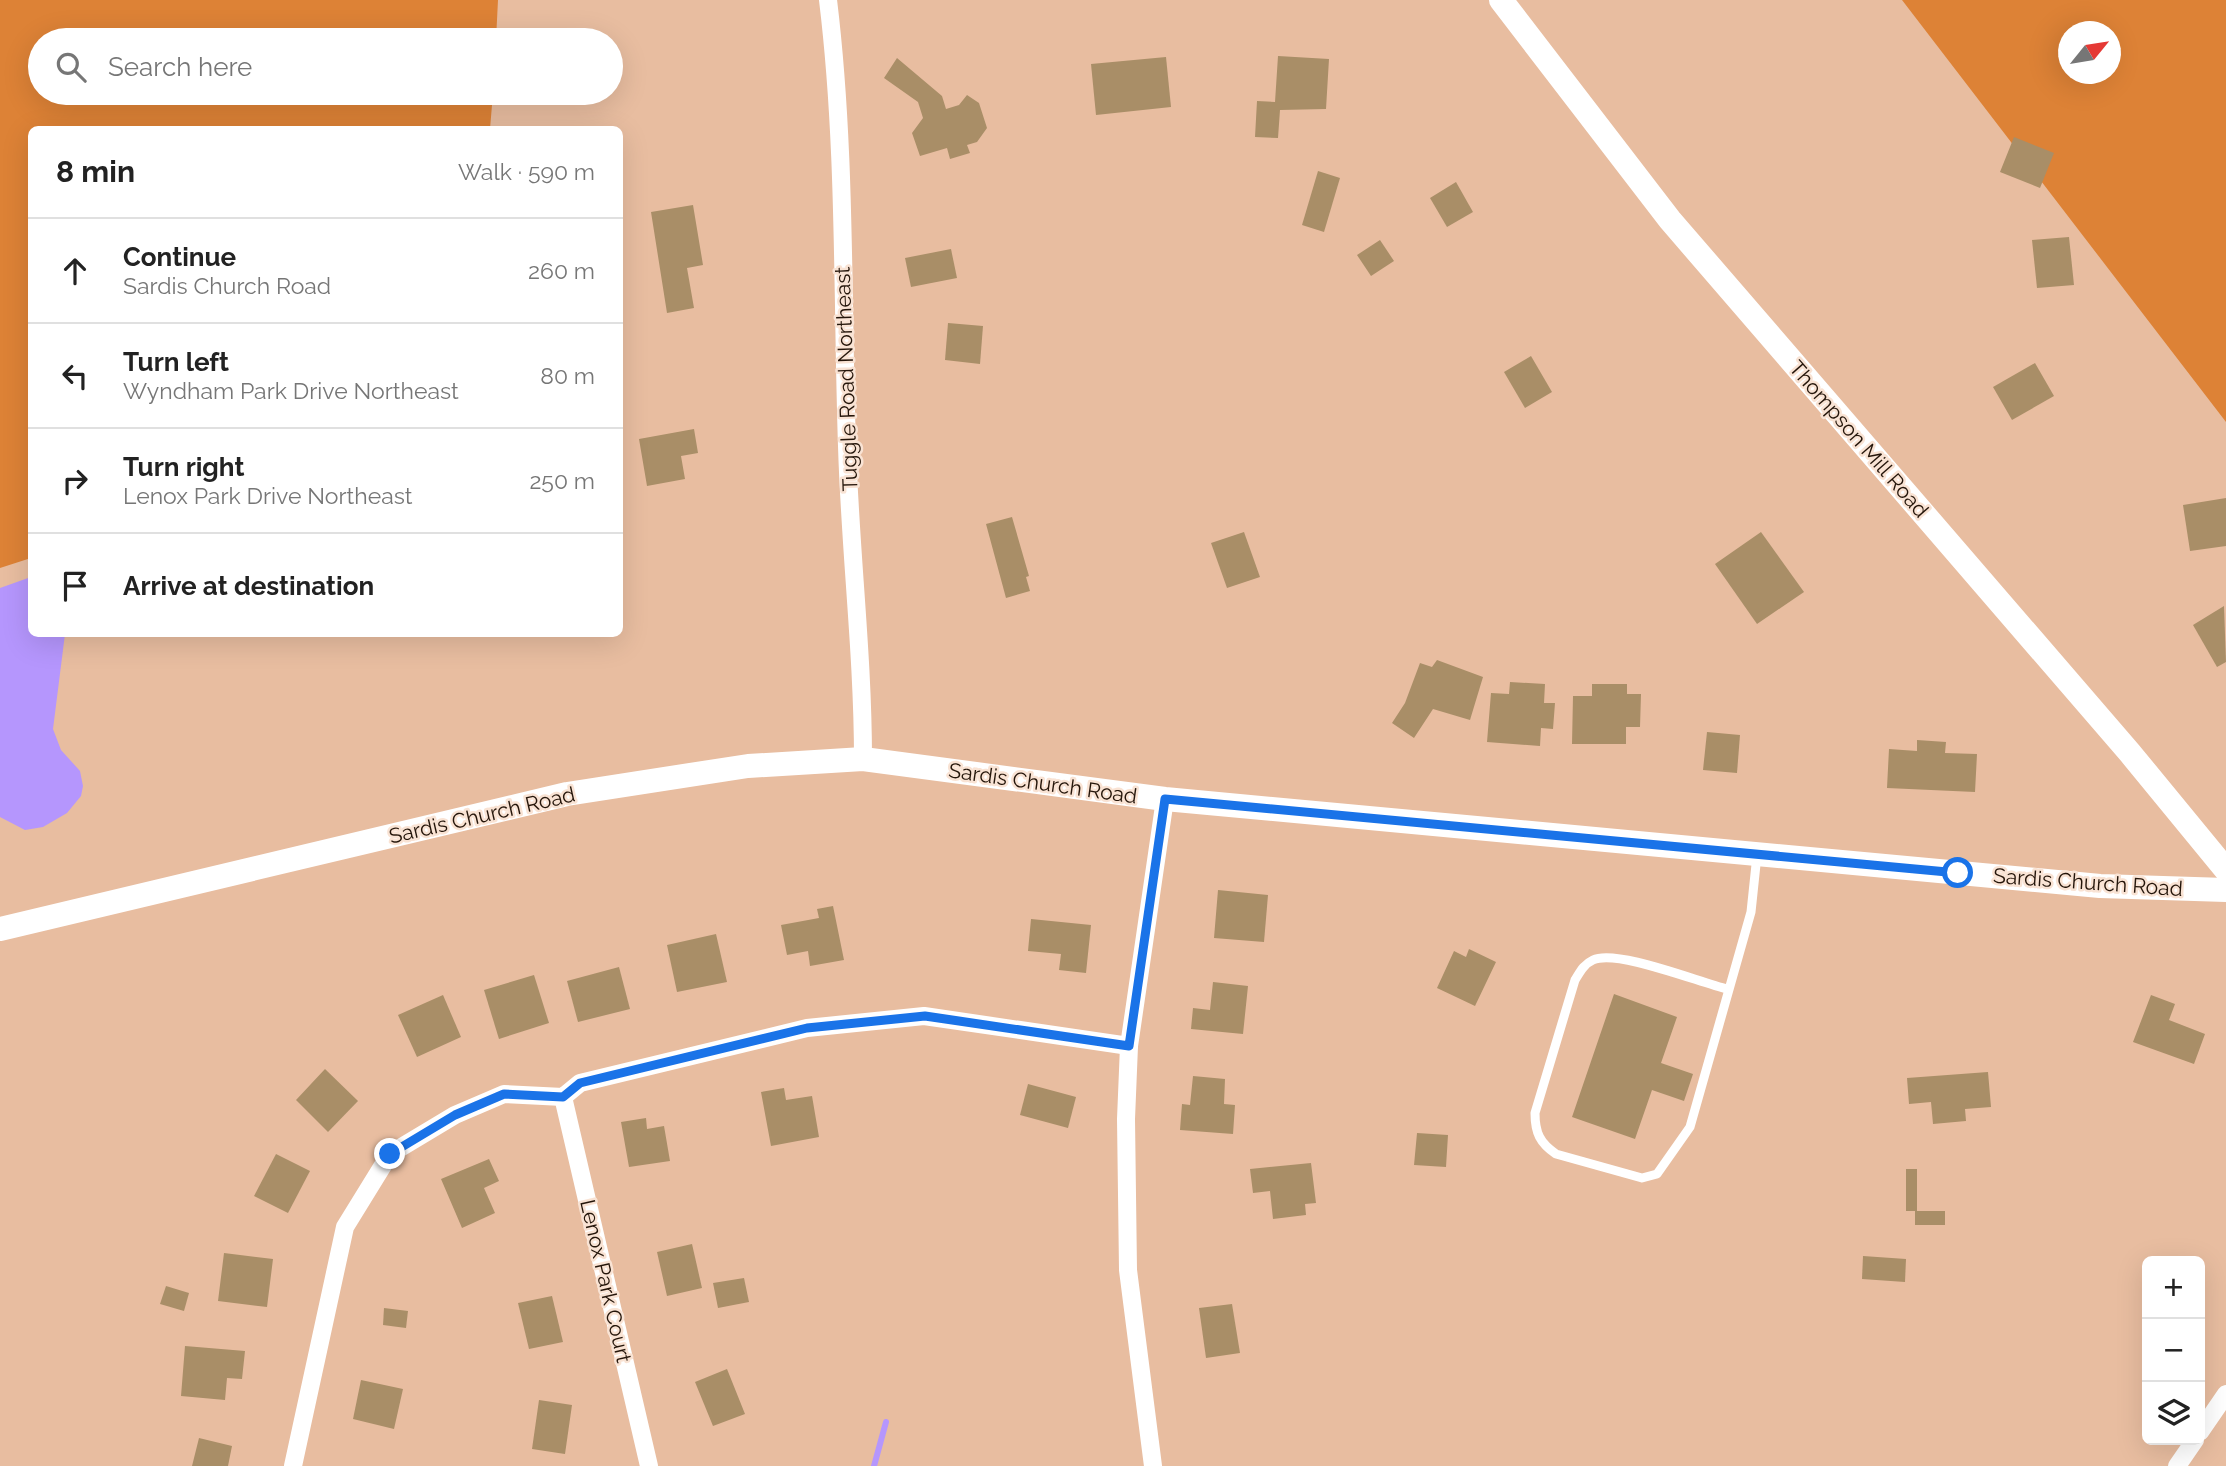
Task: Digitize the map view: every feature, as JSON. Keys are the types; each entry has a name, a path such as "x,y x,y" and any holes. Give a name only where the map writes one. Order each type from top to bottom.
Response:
{"street":[{"name":"Tuggle Road Northeast","path":"828,0 837,75 847,449 863,703 863,759"},
{"name":"Thompson Mill Road","path":"1501,0 1670,220 2121,743 2226,870"},
{"name":"Sardis Church Road","path":"0,929 567,794 748,766 863,759 1165,799 2100,887 2226,890"},
{"path":"1153,1466 1128,1270 1126,1119 1129,1046 1165,799"},
{"path":"293,1466 345,1227 390,1154 455,1115 504,1094 563,1097 580,1083 807,1028 925,1016 1129,1046"},
{"name":"Lenox Park Court","path":"563,1097 649,1466"},
{"path":"2205,1425 2226,1394"},
{"path":"2177,1466 2192,1445"}],"lane":[{"path":"1727,989 1616,956 1591,960 1583,966 1575,980 1535,1113 1535,1126 1545,1146 1556,1154 1617,1172 1642,1178 1657,1174 1690,1127 1751,912 1757,853"}],"shaded area":[{"path":"0,0 498,0 497,28 28,28 28,105 492,105 490,126 28,126 28,559 0,568"},
{"path":"1902,0 2226,0 2226,422"},
{"path":"28,578 28,637 65,637 53,729 61,750 80,771 83,786 81,796 67,813 43,827 25,830 0,817 0,588"}],"building":[{"path":"1278,56 1329,59 1326,109 1280,110 1278,138 1255,137 1257,101 1275,102"},
{"path":"1166,57 1171,107 1096,115 1091,64"},
{"path":"897,58 942,96 946,109 959,105 967,95 979,103 987,128 977,142 967,145 970,153 950,159 947,148 920,156 912,133 923,118 918,102 884,78"},
{"path":"2014,137 2054,153 2040,188 2000,172"},
{"path":"1318,171 1340,178 1324,232 1302,225"},
{"path":"1456,182 1473,212 1447,227 1430,198"},
{"path":"693,205 703,265 687,268 694,308 667,313 651,212"},
{"path":"2069,237 2074,285 2037,288 2032,240"},
{"path":"1380,240 1394,261 1371,276 1357,255"},
{"path":"951,249 957,278 911,287 905,258"},
{"path":"948,323 983,326 980,364 945,360"},
{"path":"1531,356 1552,392 1525,408 1504,372"},
{"path":"2035,363 2054,396 2012,420 1993,387"},
{"path":"694,429 698,453 681,456 685,479 647,486 639,439"},
{"path":"2226,498 2226,546 2190,551 2183,505"},
{"path":"1012,517 1029,576 1026,577 1030,591 1006,598 986,524"},
{"path":"1244,532 1260,577 1227,588 1211,543"},
{"path":"1761,532 1804,592 1757,624 1715,564"},
{"path":"2224,606 2226,662 2217,667 2193,625"},
{"path":"1437,660 1483,677 1470,720 1433,709 1414,738 1392,723 1405,703 1420,663 1432,667"},
{"path":"1510,682 1545,684 1544,703 1555,703 1553,729 1541,728 1540,746 1487,742 1491,693 1509,694"},
{"path":"1592,684 1627,684 1627,694 1641,694 1640,727 1626,727 1626,744 1572,744 1573,696 1592,696"},
{"path":"1707,732 1740,735 1737,773 1703,770"},
{"path":"1917,740 1946,742 1945,753 1977,754 1975,792 1887,788 1889,749 1917,751"},
{"path":"1218,890 1268,895 1264,942 1214,938"},
{"path":"833,906 844,960 810,966 808,951 787,955 781,925 819,918 817,909"},
{"path":"1031,919 1091,925 1086,973 1059,970 1061,954 1028,951"},
{"path":"716,934 727,982 677,992 667,945"},
{"path":"1469,949 1496,962 1475,1006 1437,988 1454,951 1466,957"},
{"path":"619,967 630,1009 578,1022 567,981"},
{"path":"534,975 549,1023 499,1039 484,990"},
{"path":"1213,982 1248,986 1243,1034 1191,1029 1193,1008 1210,1010"},
{"path":"1614,994 1677,1017 1661,1063 1693,1074 1684,1101 1652,1090 1635,1139 1572,1117"},
{"path":"443,995 461,1037 417,1057 398,1015"},
{"path":"2151,995 2175,1004 2169,1020 2205,1034 2194,1064 2133,1042"},
{"path":"325,1069 358,1101 328,1132 296,1100"},
{"path":"1988,1072 1991,1107 1965,1109 1966,1121 1933,1124 1931,1102 1909,1104 1907,1078"},
{"path":"1193,1076 1225,1079 1224,1104 1235,1105 1233,1134 1180,1130 1182,1104 1190,1105"},
{"path":"1028,1084 1076,1097 1068,1128 1020,1115"},
{"path":"784,1088 786,1100 812,1096 819,1137 771,1146 761,1092"},
{"path":"646,1118 647,1129 664,1126 670,1161 629,1167 621,1122"},
{"path":"1417,1133 1448,1135 1446,1167 1414,1165"},
{"path":"276,1154 310,1171 288,1213 254,1196"},
{"path":"489,1159 499,1181 484,1188 495,1213 462,1228 441,1179"},
{"path":"1311,1163 1316,1203 1305,1204 1306,1215 1273,1219 1270,1191 1253,1193 1250,1169"},
{"path":"1906,1169 1917,1169 1917,1211 1945,1211 1945,1225 1915,1225 1915,1211 1906,1211"},
{"path":"692,1244 702,1288 667,1296 657,1252"},
{"path":"224,1253 273,1259 267,1307 218,1301"},
{"path":"1863,1256 1906,1259 1905,1282 1862,1279"},
{"path":"744,1278 749,1302 718,1308 713,1283"},
{"path":"166,1286 189,1293 184,1311 160,1304"},
{"path":"552,1296 563,1342 529,1349 518,1303"},
{"path":"1232,1304 1240,1353 1206,1358 1199,1308"},
{"path":"384,1308 408,1311 406,1328 383,1325"},
{"path":"185,1346 245,1351 242,1379 227,1378 225,1400 181,1396"},
{"path":"727,1369 745,1414 713,1426 695,1382"},
{"path":"361,1380 403,1389 394,1429 353,1419"},
{"path":"539,1400 572,1405 565,1454 532,1449"},
{"path":"199,1438 232,1446 228,1466 192,1466"}],"waterway":[{"path":"874,1466 886,1422"}],"route":[{"path":"390,1154 455,1115 504,1094 563,1097 580,1083 807,1028 925,1016 1129,1046 1165,799 1958,873"}]}
